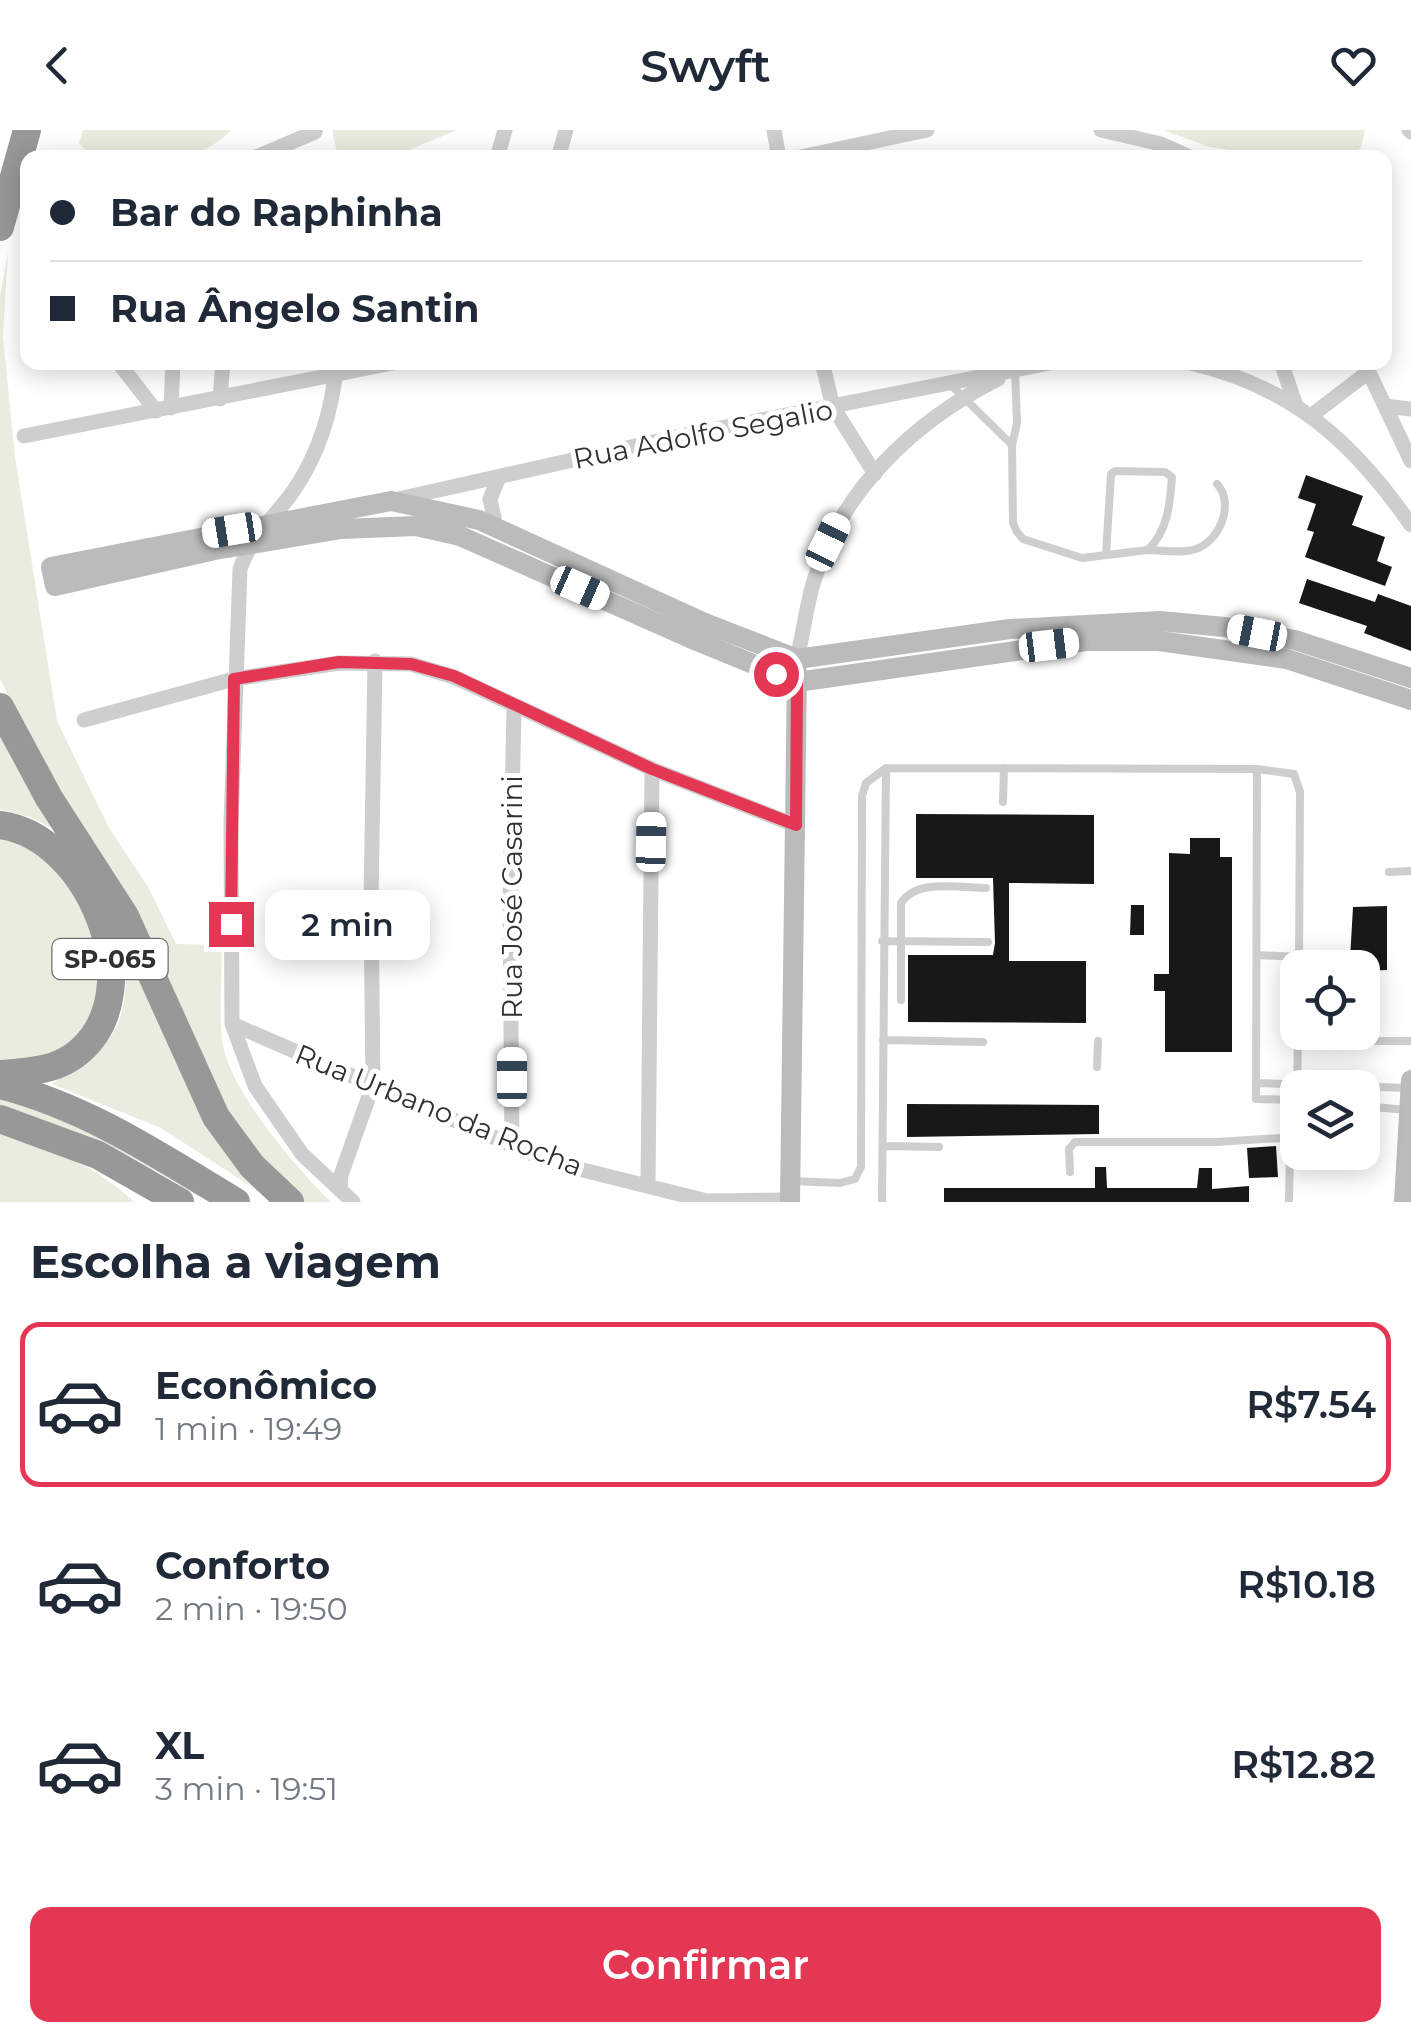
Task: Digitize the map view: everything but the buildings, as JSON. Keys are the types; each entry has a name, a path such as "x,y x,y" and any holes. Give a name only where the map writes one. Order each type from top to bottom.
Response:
{"highway":[{"path":"0,160 13,130"},
{"path":"0,227 20,155"},
{"path":"0,708 42,786 124,916 216,1117 252,1166 290,1202"},
{"name":"SP-065","path":"0,826 16,827 38,837 58,852 78,877 102,926 111,968 105,1014 94,1036 80,1051 46,1069 0,1074"},
{"path":"0,1085 116,1130 236,1202"},
{"path":"4,1120 98,1166 145,1202"},
{"path":"4,1120 98,1155 180,1202"}],"street":[{"path":"833,150 927,130"},
{"path":"1101,130 1174,150"},
{"path":"273,150 315,132"},
{"path":"126,370 164,410"},
{"path":"164,410 172,370"},
{"path":"220,399 222,370"},
{"path":"24,436 220,399 332,370"},
{"path":"336,370 327,425 313,458 292,493 248,546 240,569 230,822 232,1024 255,1086 302,1154 353,1202"},
{"path":"824,370 833,407 875,474"},
{"path":"790,1194 797,682 813,584 845,509 894,452 935,416 1016,370"},
{"name":"Rua Adolfo Segalio","path":"390,501 1016,370"},
{"path":"1209,370 1268,390 1312,415 1373,473 1411,525"},
{"path":"1284,370 1295,403"},
{"path":"1312,415 1364,370"},
{"path":"1367,370 1411,460"},
{"path":"1384,406 1411,409"},
{"path":"496,528 490,499 499,476"},
{"path":"1411,678 1295,640 1225,626 1160,620 1010,629 798,659 705,623 496,528 456,514 390,501 50,567 54,586 248,546 372,526 416,526 460,536 797,682 1012,649 1086,641 1159,641 1287,659 1411,700"},
{"path":"340,1190 341,1175 373,1085 375,661"},
{"path":"84,720 234,679 339,662 411,664 454,676 652,769 796,825"},
{"name":"Rua José Casarini","path":"512,1147 510,902 514,707"},
{"path":"648,1186 652,769"},
{"name":"Rua Urbano da Rocha","path":"232,1024 571,1169 710,1201 790,1194"},
{"path":"1404,1202 1410,1084"}],"lane":[{"path":"1016,370 1012,523 1023,539 1082,558 1196,549 1210,541 1221,524 1224,491 1217,484"},
{"path":"949,383 1012,445"},
{"path":"1106,554 1109,480 1115,470 1165,472 1172,477 1170,509 1159,538 1148,550"},
{"path":"882,1202 886,768"},
{"path":"790,1194 855,1179 861,1167 862,796 866,782 886,768 1257,769 1294,774 1300,792 1299,950"},
{"path":"1003,802 1004,768"},
{"path":"1257,769 1256,1099 1280,1100"},
{"path":"1389,872 1411,871"},
{"path":"901,1000 901,903 906,894 919,888 986,888"},
{"path":"882,941 988,942"},
{"path":"1257,955 1280,956"},
{"path":"884,1040 983,1042"},
{"path":"1096,1066 1098,1041"},
{"path":"1380,1042 1411,1041"},
{"path":"1258,1083 1280,1084"},
{"path":"1380,1086 1410,1084"},
{"path":"1380,1108 1407,1110"},
{"path":"1070,1172 1069,1148 1075,1142 1281,1138 1290,1150 1290,1202"},
{"path":"884,1146 939,1147"}],"shaded area":[{"path":"83,130 231,130 201,150 85,150 79,143"},
{"path":"332,130 457,130 409,150 336,150"},
{"path":"1163,130 1365,130 1357,150 1209,147"},
{"path":"8,252 3,337 15,457 57,721 109,828 148,887 176,944 222,945 221,1028 227,1060 266,1127 331,1202 302,1202 274,1175 232,1122 138,913 39,758 0,679 0,296"},
{"path":"0,723 53,829 30,817 0,809"},
{"path":"0,831 27,837 89,913 101,961 97,1007 74,1041 41,1059 0,1065"},
{"path":"126,943 261,1193 161,1128 52,1084 93,1055 116,1027 125,993"},
{"path":"0,1096 50,1111 223,1202 197,1196 121,1154 0,1106"},
{"path":"0,1129 71,1158 134,1202 0,1202"}],"route":[{"path":"231,924 234,679 339,662 411,664 454,676 652,769 796,825 797,682 776,674"}]}
